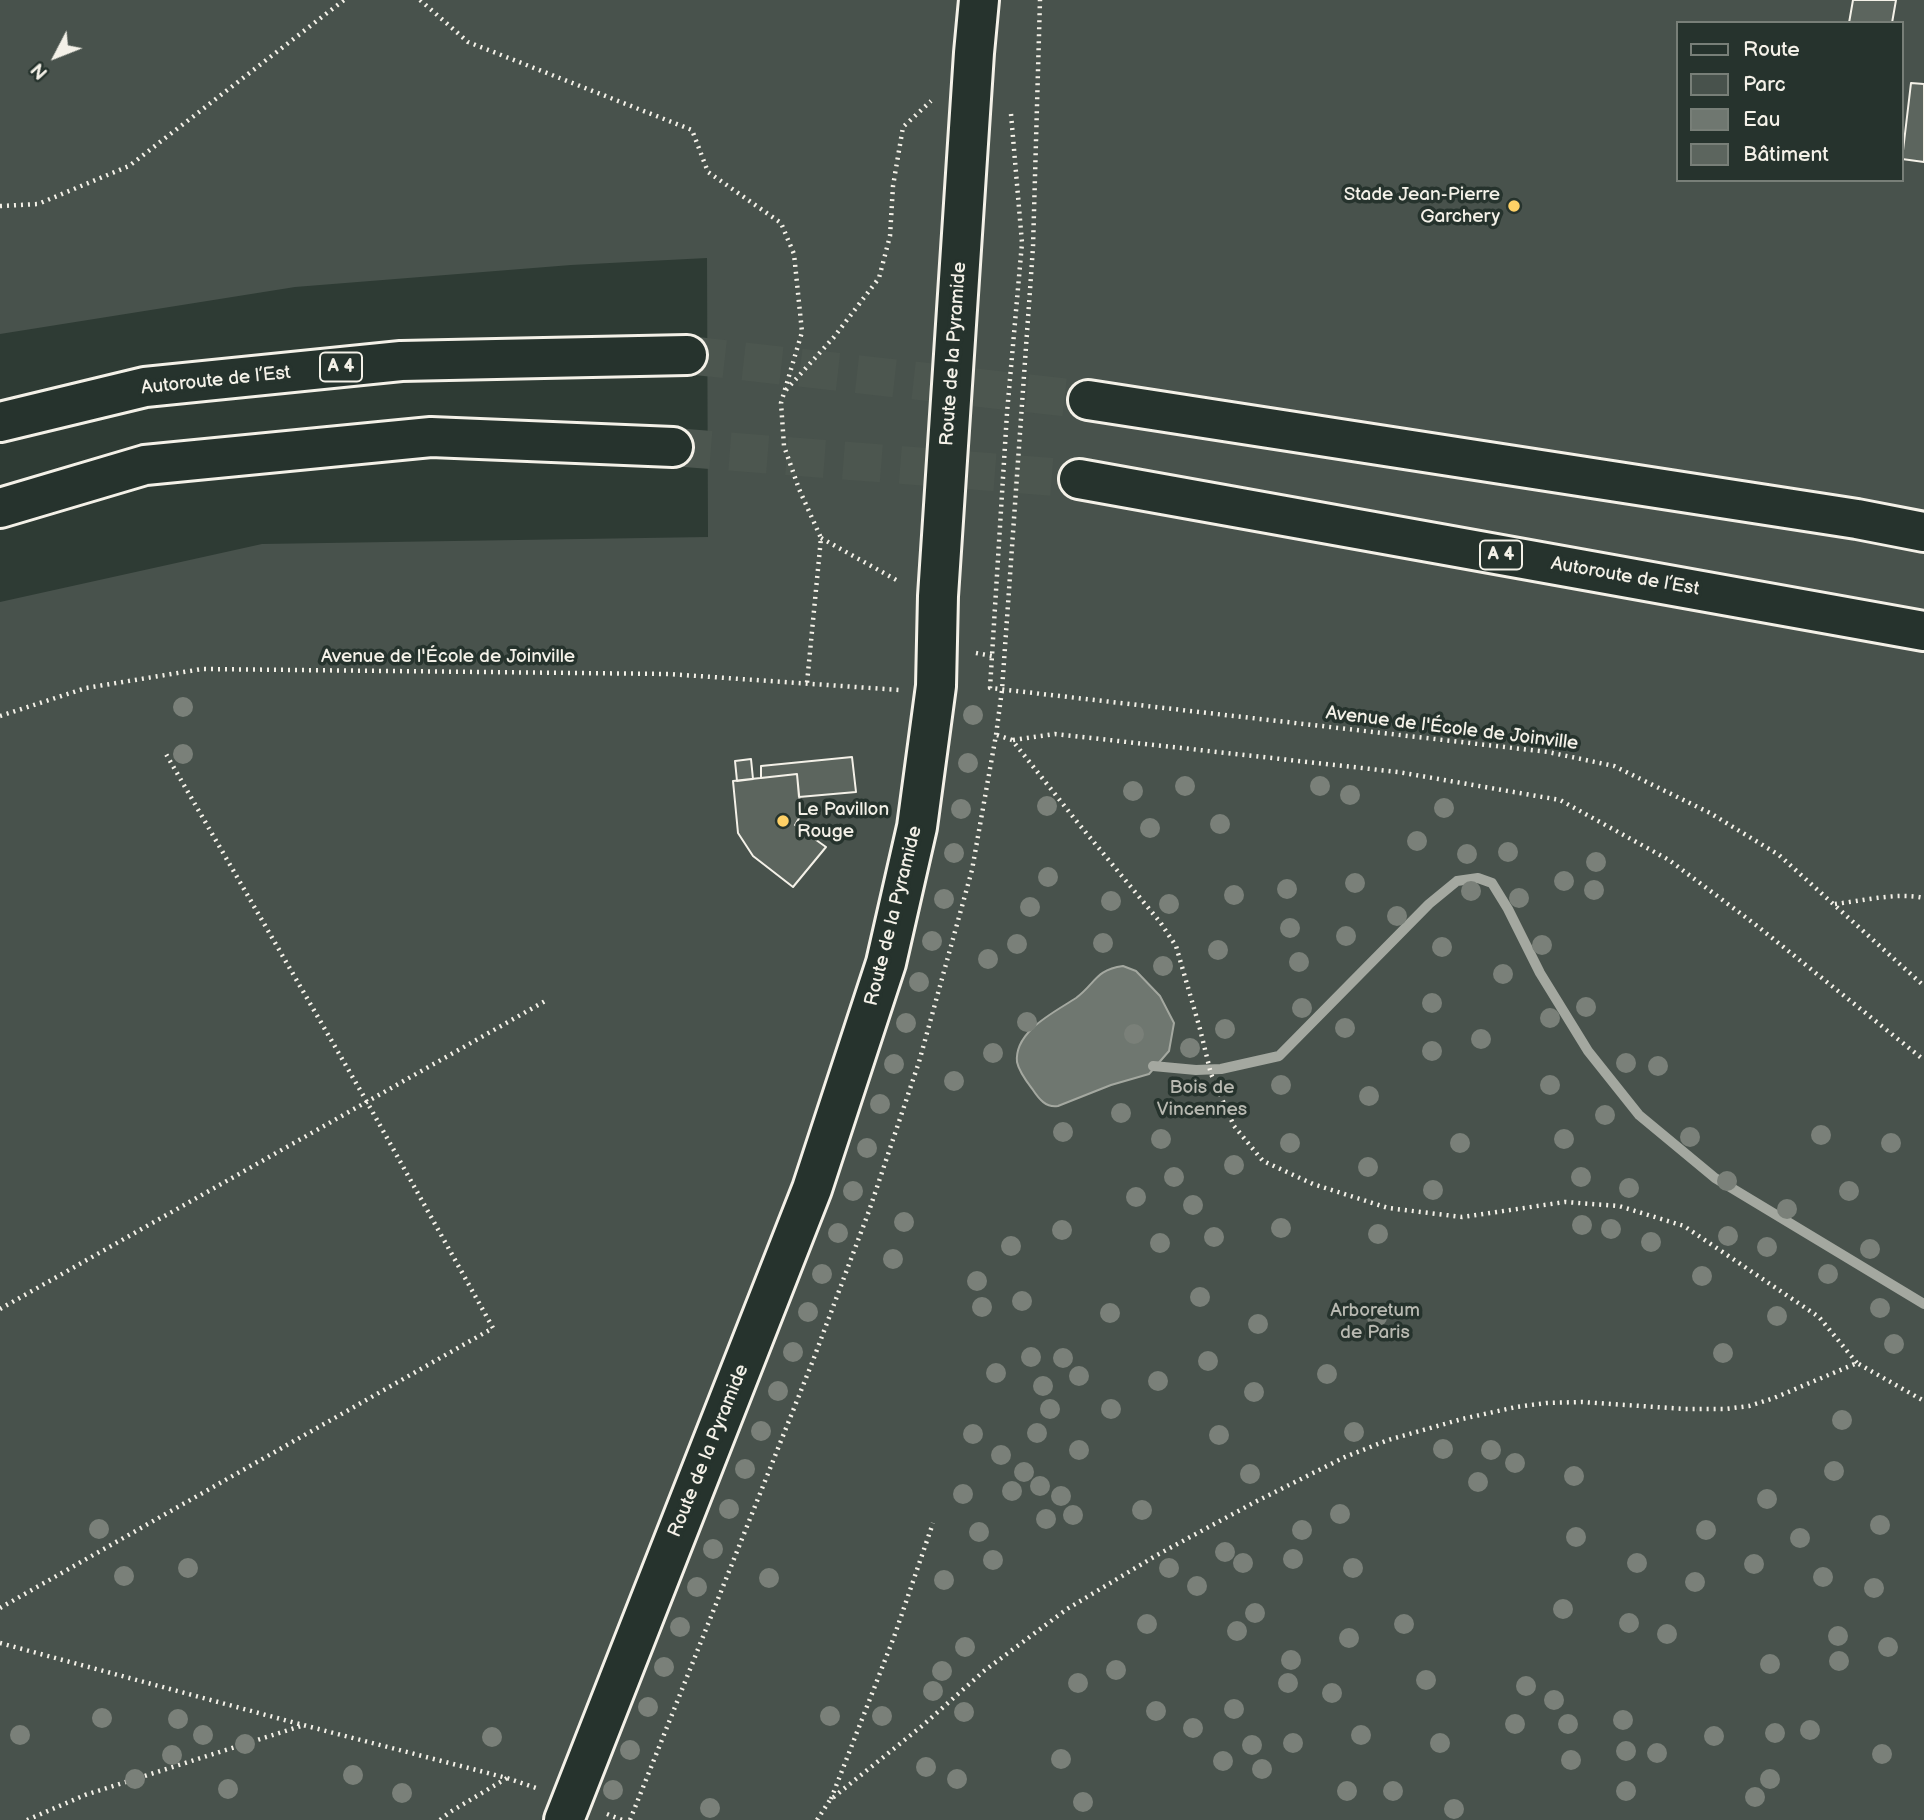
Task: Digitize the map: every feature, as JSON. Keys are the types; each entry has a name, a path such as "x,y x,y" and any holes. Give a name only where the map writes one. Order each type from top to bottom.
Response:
{"main road":[{"name":"Route de la Pyramide","path":"567,1811 813,1189 889,950 917,827 936,686 938,596 979,0"},
{"name":"Autoroute de l’Est","path":"0,422 145,387 388,362 687,355"},
{"path":"1088,400 1857,519 1924,532"},
{"path":"0,508 145,465 431,437 673,446"},
{"name":"Autoroute de l’Est","path":"1079,480 1924,631"}],"path":[{"path":"0,206 38,204 129,166 344,0"},
{"path":"420,0 468,42 692,130 708,172 782,223 794,254 802,332 781,403 784,446 799,489 821,538 807,684"},
{"path":"785,391 834,337 879,278 890,236 893,186 903,127 937,95"},
{"name":"Avenue de l'École de Joinville","path":"1010,106 1022,243 1007,413 990,688 1548,752 1614,766 1710,813 1779,855 1924,986"},
{"path":"821,538 902,583"},
{"name":"Avenue de l'École de Joinville","path":"0,716 86,688 202,669 669,674 900,690"},
{"path":"996,735 1012,740 1055,734 1069,735 1398,772 1560,800 1669,860 1756,925 1924,1060"},
{"path":"1012,740 1160,922 1175,946 1211,1074 1234,1126 1263,1161 1313,1184 1388,1208 1462,1217 1565,1202 1619,1206 1684,1226 1819,1317 1857,1363 1924,1401"},
{"path":"0,1608 493,1328 166,754"},
{"path":"1834,904 1885,898 1924,898"},
{"path":"0,1309 547,1000"},
{"path":"830,1800 984,1671 1067,1609 1157,1555 1345,1457 1388,1440 1462,1419 1526,1406 1582,1402 1685,1409 1749,1406 1857,1363"},
{"path":"817,1820 830,1800 894,1637 933,1523"},
{"path":"0,1643 507,1778 567,1811"},
{"path":"27,1820 85,1795 303,1725"},
{"path":"440,1820 507,1778"}],"green space":[{"name":"Bois de Vincennes","path":"0,0 1924,0 1924,1820 0,1820 0,602 262,544 708,537 707,258 571,265 295,287 0,334"}],"water":[{"path":"1123,966 1136,971 1160,996 1174,1023 1169,1051 1149,1074 1111,1085 1058,1106 1046,1104 1040,1100 1018,1066 1018,1051 1022,1041 1047,1016 1076,998 1101,974"}],"building":[{"path":"1853,0 1896,0 1892,21 1849,21"},
{"path":"1911,83 1924,84 1924,162 1903,159"},
{"path":"852,757 856,792 799,797 797,774 761,778 761,766"},
{"path":"751,759 753,779 737,781 735,761"},
{"path":"797,774 801,815 795,825 826,847 793,887 753,856 738,833 733,781"}],"waterway":[{"path":"1153,1066 1196,1070 1221,1069 1279,1056 1429,904 1457,881 1478,878 1492,883 1540,973 1588,1051 1639,1115 1715,1178 1924,1304"}],"tunnel":[{"path":"687,355 1088,400"},
{"path":"673,447 1079,479"}],"place":[{"name":"Stade Jean-Pierre Garchery","path":"1514,206"},
{"name":"Le Pavillon Rouge","path":"783,821"}],"park label":[{"name":"Arboretum de Paris","path":"1375,1322"}]}
